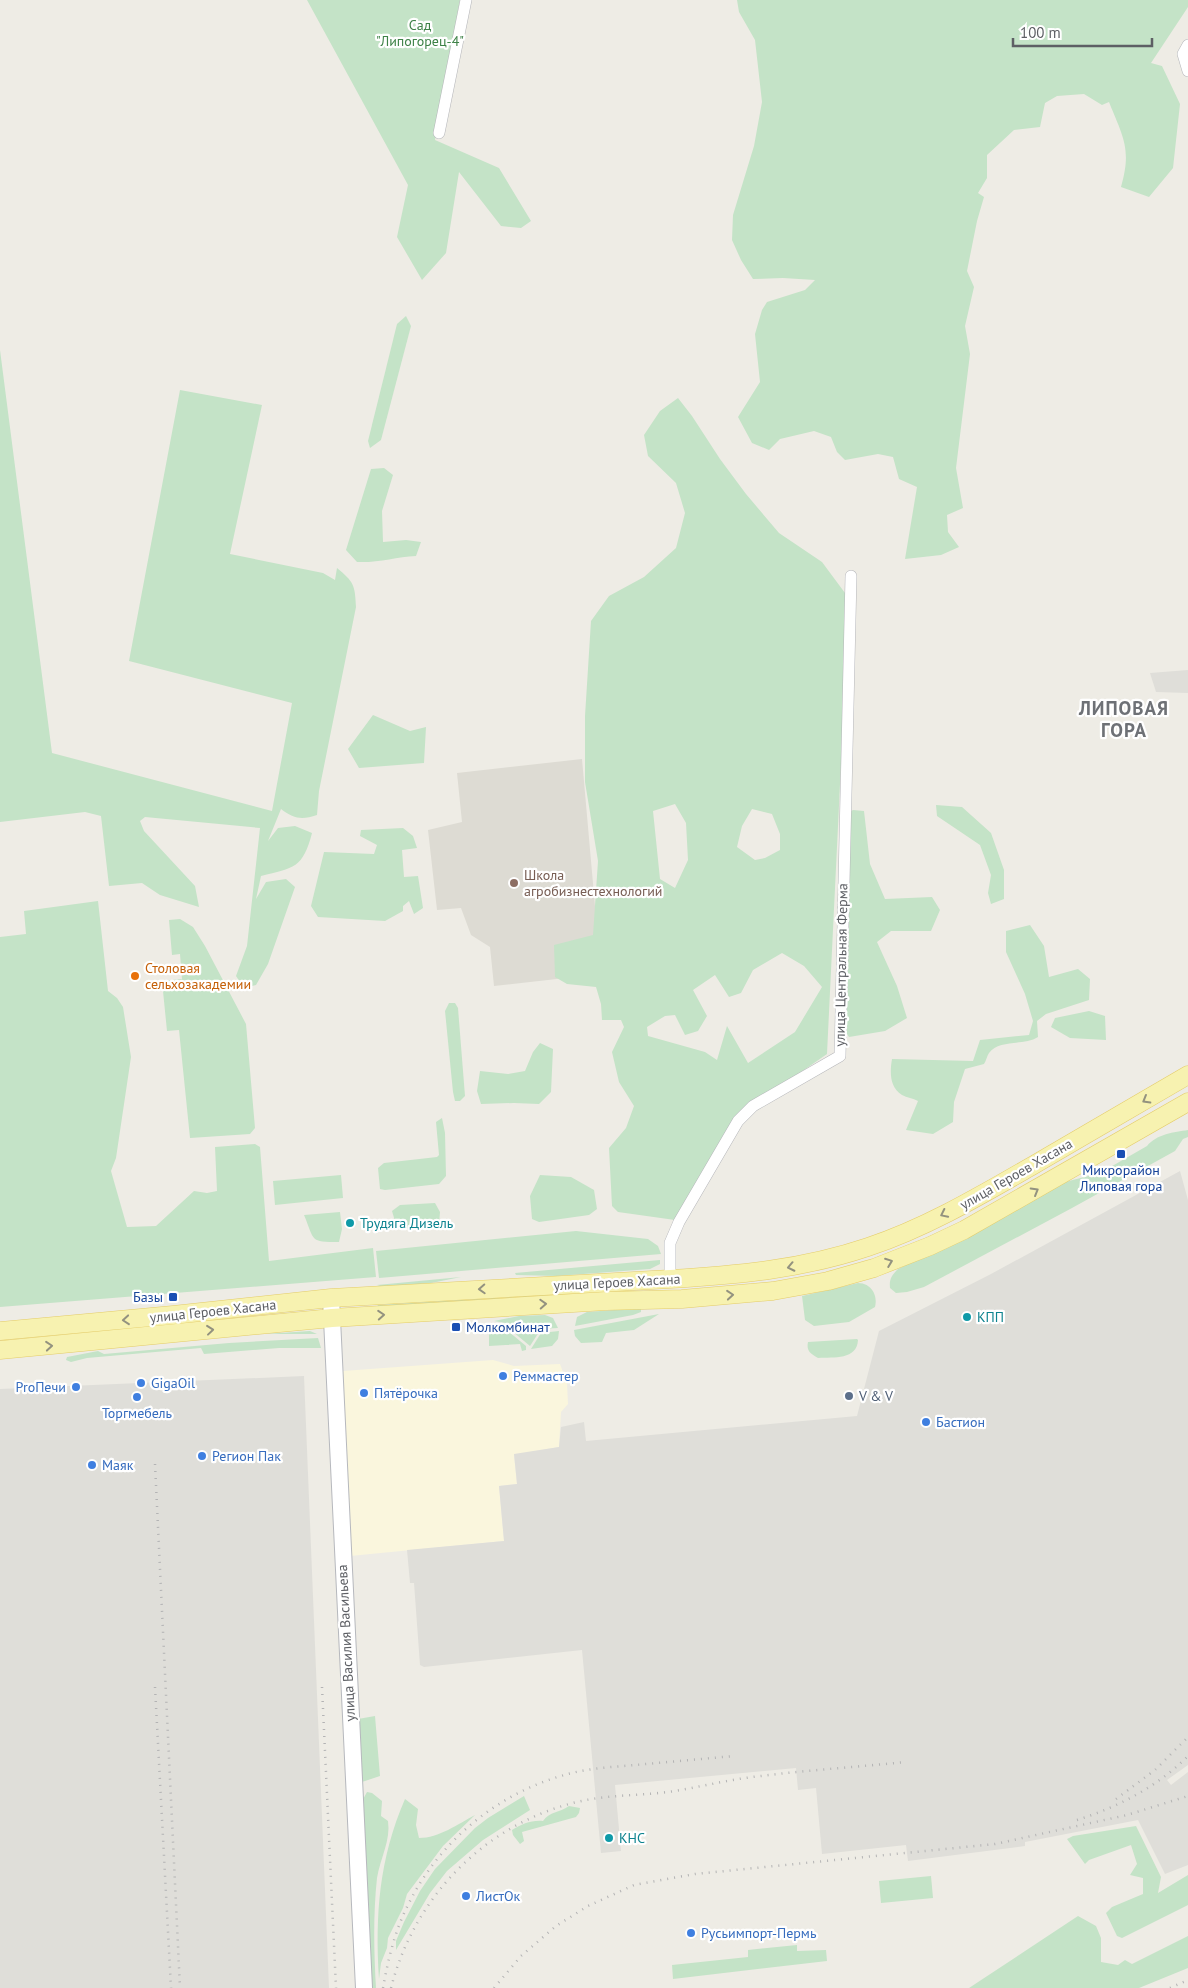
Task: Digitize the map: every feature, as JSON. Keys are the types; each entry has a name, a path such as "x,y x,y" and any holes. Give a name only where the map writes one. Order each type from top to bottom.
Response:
{"main road":[{"name":"улица Героев Хасана","path":"0,1330 173,1315 331,1298 670,1280 786,1268 868,1247 958,1208 1188,1075"},
{"name":"улица Героев Хасана","path":"0,1350 332,1318 606,1300 682,1299 773,1291 828,1281 874,1268 930,1246 964,1230 1188,1102"},
{"name":"улица Василия Васильева","path":"331,1298 364,1988"}],"street":[{"path":"439,133 466,0"},
{"path":"1185,49 1188,71"},
{"name":"улица Центральная Ферма","path":"670,1280 670,1243 684,1213 738,1122 761,1102 840,1056 851,576"}],"shaded area":[{"path":"1188,670 1188,693 1156,692 1150,673"},
{"name":"Школа агробизнестехнологий","path":"582,759 601,974 494,986 490,947 471,935 461,908 437,910 428,830 462,822 457,773"},
{"path":"1180,1171 1188,1200 1188,1765 1167,1780 1171,1785 1188,1772 1188,1865 1165,1874 1138,1820 1025,1842 1025,1846 908,1861 906,1845 822,1854 816,1788 798,1790 796,1768 615,1785 621,1851 601,1853 582,1650 424,1667 420,1665 414,1583 410,1583 407,1550 504,1541 499,1486 517,1484 514,1454 559,1447 561,1427 584,1422 586,1441 857,1416 879,1331 991,1274"},
{"path":"493,1360 514,1366 560,1364 567,1383 568,1404 561,1412 559,1447 514,1455 517,1484 499,1486 504,1541 350,1556 343,1371"},
{"path":"304,1376 329,1988 0,1988 0,1389"}],"green space":[{"name":"Сад \"Липогорец-4\"","path":"307,0 460,0 435,140 499,168 531,221 521,228 501,226 459,172 446,253 422,280 397,237 408,185"},
{"path":"737,0 1188,0 1188,7 1151,63 1162,66 1180,104 1173,168 1149,197 1121,187 1126,163 1122,134 1109,102 1102,105 1084,94 1057,96 1045,103 1040,127 1014,130 987,155 987,178 978,193 984,197 967,271 974,287 965,326 970,354 956,468 963,508 947,515 948,532 959,547 941,555 905,559 917,487 899,479 893,457 878,454 845,460 837,452 831,437 814,431 780,439 769,450 752,443 738,417 760,382 755,334 762,310 767,302 805,290 815,280 753,279 741,260 732,240 733,215 754,146 762,102 755,40 739,12"},
{"path":"406,316 411,326 381,440 370,448 368,441 397,324"},
{"path":"0,350 52,753 272,811 292,703 129,661 180,390 262,405 230,554 323,573 335,580 337,568 352,584 356,607 319,791 317,815 298,818 281,809 268,841 278,828 295,826 312,833 305,853 296,865 282,871 261,876 256,899 266,882 286,879 295,887 268,964 256,985 244,988 236,976 247,946 260,828 145,817 140,821 144,831 195,886 199,907 160,895 142,883 109,886 101,816 85,812 0,822"},
{"path":"678,398 746,494 779,533 822,562 845,593 845,681 827,1054 778,1088 738,1120 675,1220 618,1212 612,1206 609,1148 626,1128 634,1106 619,1082 612,1052 624,1027 621,1020 602,1020 601,1004 596,987 567,984 555,977 554,945 593,935 598,861 585,782 585,716 591,621 609,596 644,577 676,548 685,513 676,483 648,456 644,435 660,411","holes":["675,804 686,823 688,860 675,888 660,879 653,811","752,809 772,814 780,834 780,850 765,858 755,860 737,847 742,826","782,953 804,966 822,987 795,1032 748,1063 727,1026 717,1060 705,1052 648,1036 647,1027 665,1016 675,1015 685,1035 698,1031 707,1016 693,990 715,975 729,997 741,993 753,970"]},
{"path":"384,468 393,475 382,511 383,542 406,540 421,542 416,556 372,562 357,562 346,550 371,469"},
{"path":"373,715 410,731 426,727 424,763 359,768 348,749"},
{"path":"936,805 962,807 991,833 1004,870 1004,899 991,904 988,893 991,875 980,845 937,816"},
{"path":"853,810 864,811 870,864 885,899 932,897 940,910 931,931 891,931 877,942 897,986 907,1018 885,1031 849,1037 843,1028 848,813"},
{"path":"403,828 413,836 417,848 402,850 404,877 418,876 423,908 414,914 409,901 403,906 403,911 385,921 318,917 311,906 324,852 374,854 377,845 360,836 361,830"},
{"path":"98,901 108,991 117,998 123,1007 131,1057 116,1158 111,1171 127,1227 156,1226 194,1191 207,1193 217,1191 215,1147 255,1144 260,1147 269,1261 373,1248 376,1277 0,1307 0,937 26,934 24,911"},
{"path":"180,919 193,927 205,946 246,1024 255,1128 250,1134 190,1138 179,1030 167,1031 162,981 182,979 180,954 172,955 169,920"},
{"path":"1030,925 1044,946 1049,977 1078,969 1090,979 1089,1000 1046,1014 1037,1021 1038,1037 1032,1040 999,1046 989,1053 984,1064 965,1069 954,1102 953,1122 933,1134 906,1130 918,1101 902,1095 895,1088 891,1074 892,1059 973,1061 980,1040 1029,1035 1033,1021 1025,994 1006,952 1006,931"},
{"path":"449,1003 455,1003 458,1008 465,1096 460,1101 455,1101 453,1092 445,1011"},
{"path":"1089,1011 1105,1016 1106,1040 1070,1038 1051,1027 1055,1018"},
{"path":"540,1043 553,1049 551,1092 539,1104 481,1104 477,1091 480,1071 508,1074 525,1071 533,1052"},
{"path":"442,1118 445,1133 446,1176 439,1184 380,1189 378,1168 384,1163 437,1157 439,1155 436,1122"},
{"path":"1188,1130 1188,1137 1183,1139 1175,1151 924,1287 896,1293 890,1288 891,1277 898,1269 982,1228 1065,1182 1100,1173 1161,1136"},
{"path":"341,1175 343,1198 275,1205 273,1181"},
{"path":"540,1175 571,1177 594,1190 597,1209 589,1215 539,1222 532,1219 530,1196"},
{"path":"435,1203 440,1212 439,1224 419,1230 397,1228 392,1211 400,1205"},
{"path":"340,1212 342,1229 339,1242 322,1241 314,1238 304,1215"},
{"path":"576,1231 648,1239 658,1246 661,1254 379,1278 376,1251"},
{"path":"660,1260 660,1264 650,1269 557,1276 516,1275 515,1273"},
{"path":"461,1277 431,1283 383,1287 377,1285"},
{"path":"858,1283 870,1287 875,1298 875,1307 849,1322 814,1326 805,1320 802,1296"},
{"path":"592,1293 377,1307 378,1305"},
{"path":"641,1308 641,1312 633,1315 575,1326 577,1317 587,1312"},
{"path":"659,1314 634,1330 606,1333 602,1342 581,1343 575,1336 574,1330"},
{"path":"545,1315 553,1318 558,1328 540,1329 494,1321 519,1316"},
{"path":"489,1324 501,1325 526,1346 526,1350 522,1351 520,1344 489,1346"},
{"path":"506,1326 539,1332 530,1346"},
{"path":"310,1331 317,1334 265,1334"},
{"path":"559,1331 558,1339 552,1346 531,1349 541,1333"},
{"path":"318,1338 321,1348 279,1348 204,1354 201,1348 87,1358 71,1362 66,1360 67,1357 98,1351 104,1354 229,1343"},
{"path":"857,1339 857,1346 854,1351 844,1356 818,1358 808,1350 808,1342"},
{"path":"375,1716 380,1776 362,1782 358,1719"},
{"path":"367,1792 372,1793 382,1801 381,1816 388,1821 389,1828 377,1878 374,1933 376,1988 370,1988 361,1803"},
{"path":"524,1796 530,1810 483,1840 447,1871 430,1893 396,1950 396,1941 404,1922 420,1891 435,1869 475,1828"},
{"path":"405,1799 418,1809 416,1825 419,1838 434,1836 475,1815 443,1846 407,1894 403,1908 388,1938 379,1979 378,1932 384,1865 396,1821"},
{"path":"569,1806 580,1808 576,1817 522,1832 524,1841 520,1844 513,1835 512,1830 519,1826 543,1821 549,1815"},
{"path":"1136,1826 1161,1877 1158,1893 1188,1875 1188,1905 1122,1938 1117,1936 1106,1913 1112,1907 1143,1894 1143,1878 1130,1875 1137,1864 1131,1845 1089,1860 1085,1864 1067,1839 1073,1836"},
{"path":"931,1876 933,1898 881,1903 879,1881"},
{"path":"1078,1916 1096,1926 1101,1938 1101,1962 1118,1965 1125,1960 1132,1964 1188,1936 1188,1968 1139,1988 969,1988"},
{"path":"797,1945 797,1951 826,1950 827,1961 673,1979 672,1965 748,1957 748,1950"}],"railway":[{"path":"155,1464 180,1988"},
{"path":"155,1687 171,1988"},
{"path":"322,1687 336,1988"},
{"path":"1116,1799 1155,1770 1188,1737"},
{"path":"383,1988 399,1925 421,1882 436,1860 454,1840 495,1806 543,1782 576,1772 610,1767 734,1756"},
{"path":"1077,1820 1107,1809 1136,1795 1163,1777 1188,1756"},
{"path":"391,1988 402,1955 417,1924 436,1895 458,1869 484,1847 512,1828 544,1813 577,1802 602,1798 675,1791 739,1779 779,1774 905,1762"},
{"path":"494,1988 521,1956 556,1926 588,1906 634,1885 695,1874 995,1844 1127,1815 1188,1796"},
{"path":"1170,1988 1188,1980"}],"place":[{"name":"Школа агробизнестехнологий","path":"514,883"},
{"name":"Столовая сельхозакадемии","path":"135,976"},
{"name":"Микрорайон Липовая гора","path":"1121,1154"},
{"name":"Трудяга Дизель","path":"350,1223"},
{"name":"Базы","path":"173,1297"},
{"name":"КПП","path":"967,1317"},
{"name":"Молкомбинат","path":"456,1327"},
{"name":"Реммастер","path":"503,1376"},
{"name":"GigaOil","path":"141,1383"},
{"name":"ProПечи","path":"76,1387"},
{"name":"Пятёрочка","path":"364,1393"},
{"name":"V & V","path":"849,1396"},
{"name":"Торгмебель","path":"137,1397"},
{"name":"Бастион","path":"926,1422"},
{"name":"Регион Пак","path":"202,1456"},
{"name":"Маяк","path":"92,1465"},
{"name":"КНС","path":"609,1838"},
{"name":"ЛистОк","path":"466,1896"},
{"name":"Русьимпорт-Пермь","path":"691,1933"}],"district":[{"name":"ЛИПОВАЯ ГОРА","path":"1124,719"}]}
